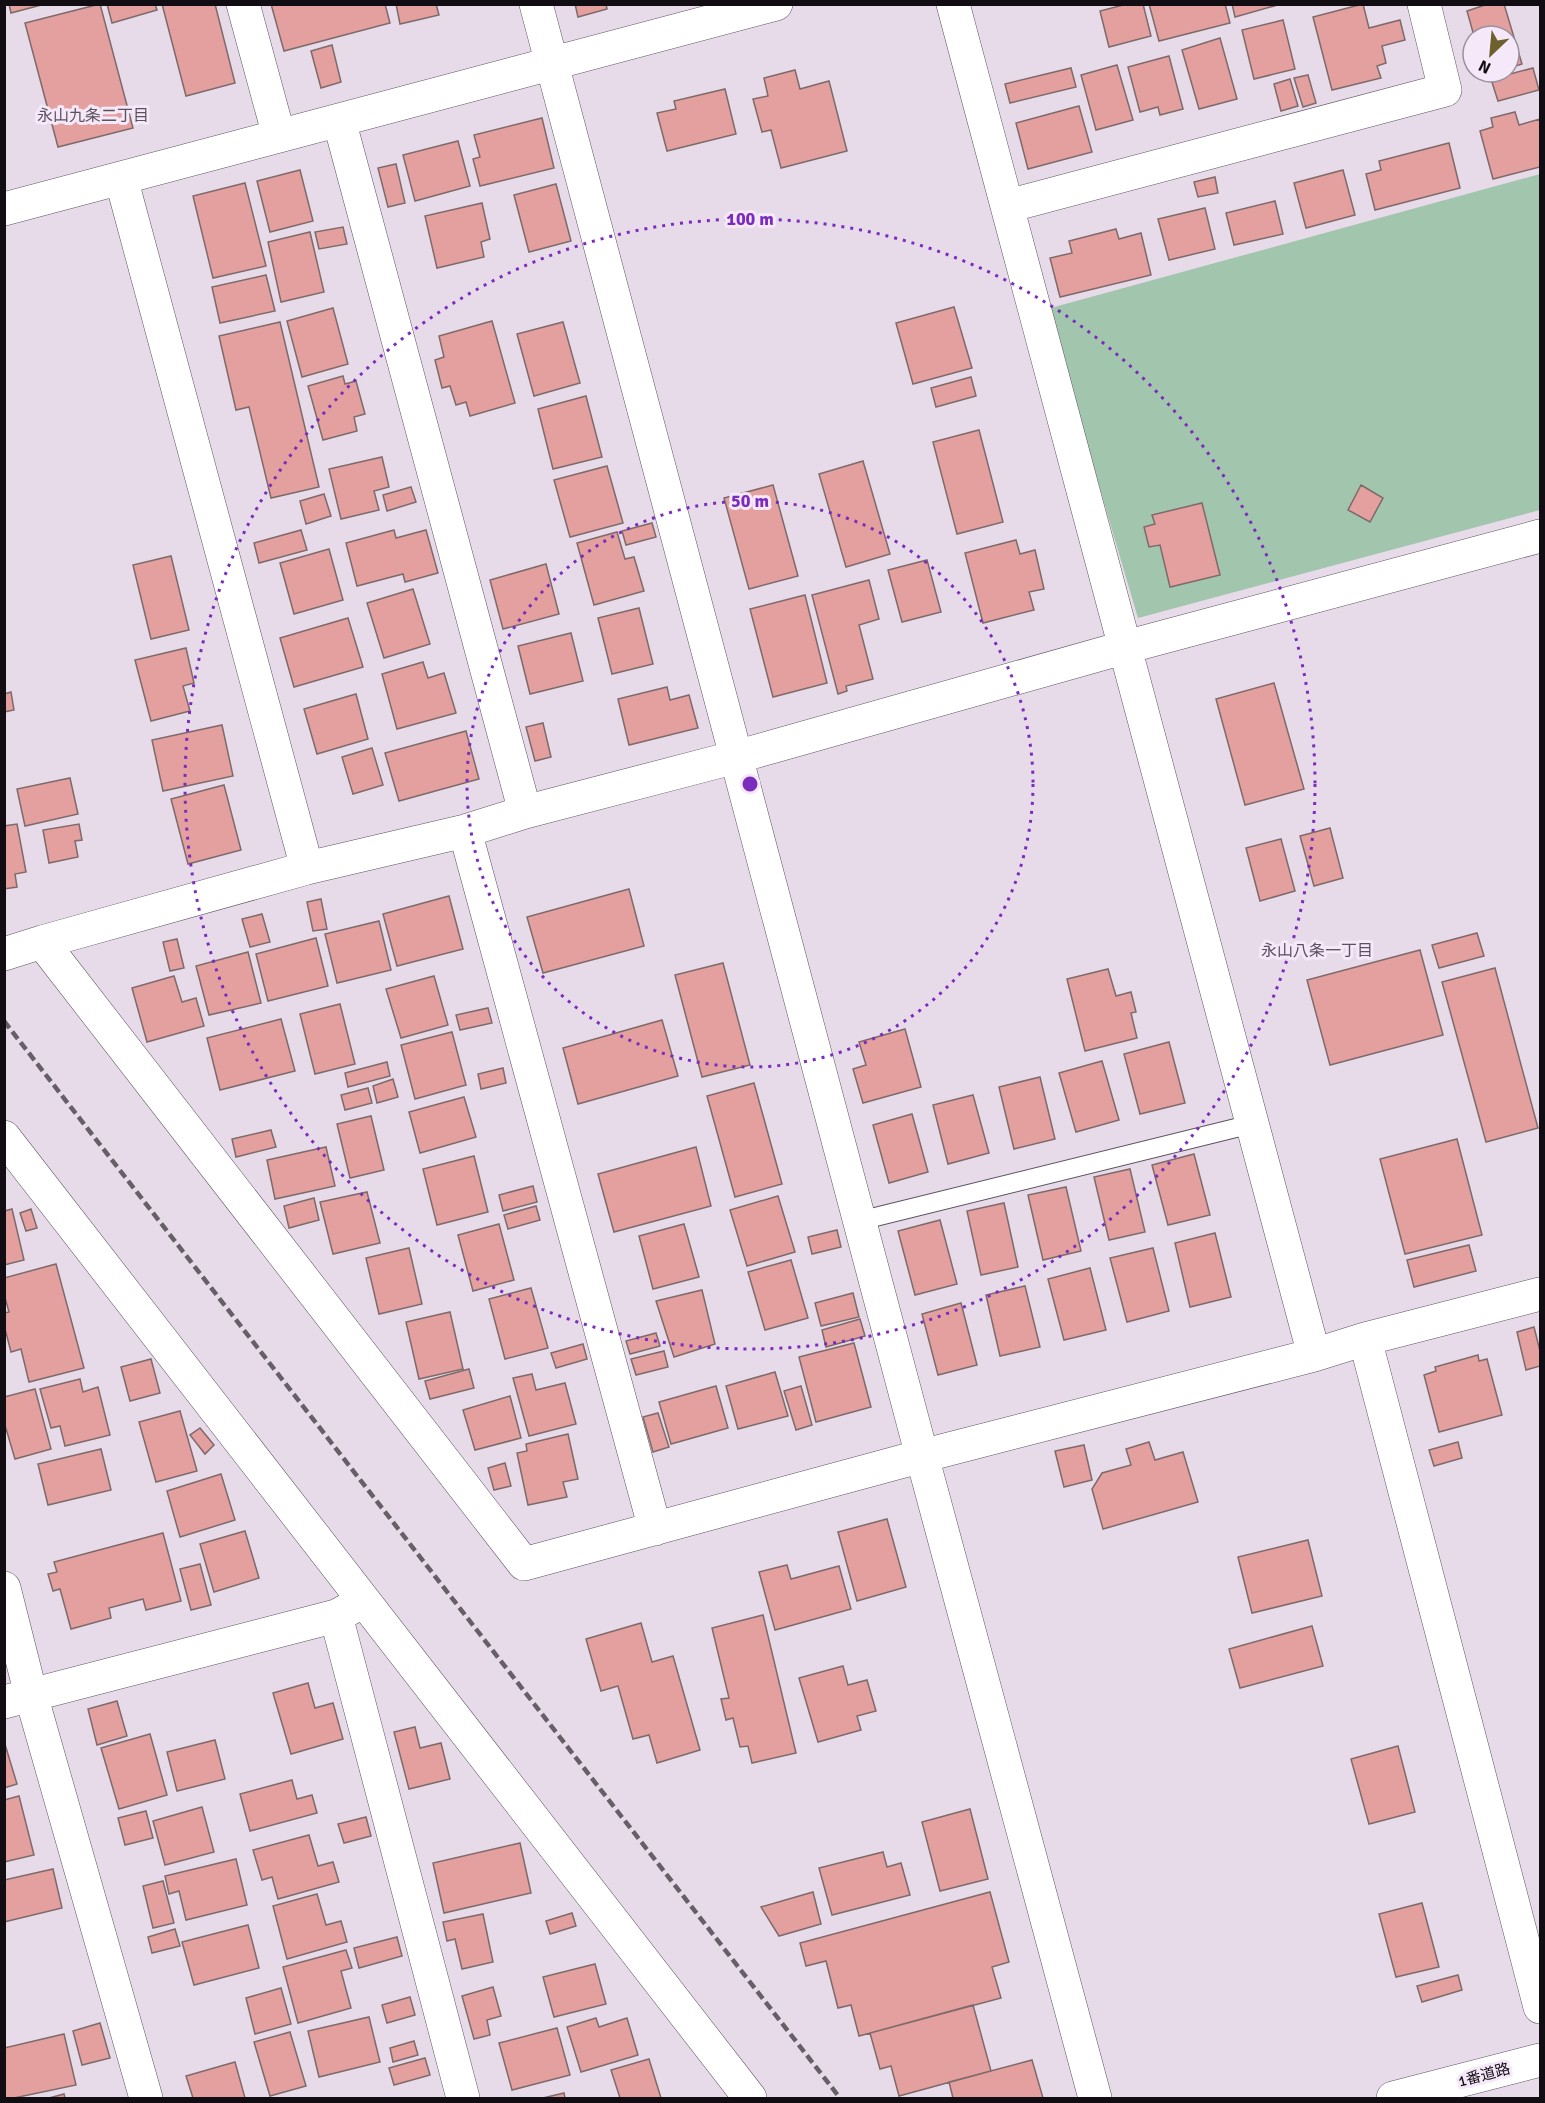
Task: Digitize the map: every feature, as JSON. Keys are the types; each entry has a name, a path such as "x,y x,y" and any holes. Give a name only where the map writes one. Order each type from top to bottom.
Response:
{"street":[{"path":"243,4 279,136"},
{"path":"536,4 859,1221 1095,2098"},
{"path":"4,209 776,4"},
{"path":"953,4 1314,1355"},
{"path":"1008,206 1446,90 1424,4"},
{"path":"339,120 525,812"},
{"path":"121,178 307,868"},
{"path":"4,954 307,868 465,831 525,812 736,757 1126,647 1540,536"},
{"path":"465,831 655,1529"},
{"path":"42,942 524,1564 922,1456 1540,1294"},
{"path":"4,1137 350,1608 750,2098"},
{"path":"1365,1340 1540,2007"},
{"path":"4,1588 18,1699 146,2098"},
{"path":"18,1699 350,1608"},
{"path":"350,1608 464,2098"},
{"name":"1番道路","path":"1392,2098 1540,2060"}],"lane":[{"path":"859,1221 1252,1124"}],"green space":[{"path":"1540,174 1540,510 1138,618 1047,309"}],"building":[{"path":"9,4 45,4 11,13"},
{"path":"100,4 133,128 58,147 25,23"},
{"path":"107,4 155,4 157,10 112,23"},
{"path":"162,4 215,4 235,83 186,96"},
{"path":"271,4 385,4 390,23 284,51"},
{"path":"396,4 436,4 439,15 400,24"},
{"path":"575,4 606,4 607,9 578,17"},
{"path":"1127,4 1143,4 1151,36 1109,47 1100,11"},
{"path":"1149,4 1225,4 1230,23 1159,41"},
{"path":"1232,4 1281,4 1235,17"},
{"path":"1363,4 1369,28 1400,20 1405,40 1382,46 1386,63 1377,66 1381,78 1332,90 1313,17"},
{"path":"1488,4 1504,4 1510,24 1471,24 1467,11"},
{"path":"1283,20 1295,69 1254,79 1242,30"},
{"path":"1220,38 1237,99 1199,109 1182,50"},
{"path":"332,45 341,82 321,88 311,51"},
{"path":"1169,56 1183,109 1160,115 1158,107 1140,112 1128,67"},
{"path":"1117,65 1133,120 1096,130 1081,75"},
{"path":"1071,68 1076,87 1010,103 1005,84"},
{"path":"1533,68 1539,90 1498,101 1493,84 1521,84 1521,71"},
{"path":"795,70 800,89 829,81 847,151 781,168 771,130 762,132 753,99 768,96 764,78"},
{"path":"1308,75 1316,103 1303,107 1294,78"},
{"path":"1290,79 1298,106 1281,111 1274,84"},
{"path":"725,89 736,134 667,151 657,113 676,109 674,101"},
{"path":"1079,106 1092,152 1028,169 1016,123"},
{"path":"1515,112 1519,125 1540,119 1540,167 1493,179 1480,131 1493,127 1491,118"},
{"path":"542,118 554,168 480,186 473,159 480,157 474,135"},
{"path":"458,141 470,186 415,201 403,155"},
{"path":"1449,143 1460,188 1375,210 1366,174 1381,170 1379,161"},
{"path":"396,164 405,203 388,207 378,168"},
{"path":"300,170 313,221 270,232 257,181"},
{"path":"1343,170 1355,215 1306,228 1294,183"},
{"path":"1215,177 1218,193 1198,197 1194,182"},
{"path":"245,183 266,266 213,278 193,196"},
{"path":"556,184 571,241 529,252 514,195"},
{"path":"1275,201 1283,234 1234,245 1226,213"},
{"path":"482,203 490,239 481,242 484,257 437,268 425,216"},
{"path":"1205,208 1215,249 1169,260 1158,219"},
{"path":"343,227 347,244 319,249 315,232"},
{"path":"1116,229 1119,239 1141,233 1151,275 1060,297 1050,258 1072,253 1069,241"},
{"path":"310,232 324,292 281,302 268,242"},
{"path":"266,275 275,311 220,323 212,287"},
{"path":"954,307 972,368 913,384 896,323"},
{"path":"333,308 348,364 302,377 287,321"},
{"path":"492,321 515,403 470,416 466,402 456,405 450,386 442,388 435,360 444,357 439,336"},
{"path":"280,322 319,487 271,498 249,407 236,410 219,336"},
{"path":"563,322 580,383 534,396 517,334"},
{"path":"343,376 345,384 356,381 365,414 354,417 357,431 323,440 308,386"},
{"path":"971,377 976,396 936,407 931,388"},
{"path":"586,396 602,457 553,469 538,409"},
{"path":"979,430 1003,522 957,534 933,442"},
{"path":"382,457 389,487 374,491 379,510 341,519 329,469"},
{"path":"863,461 890,554 846,567 819,474"},
{"path":"607,466 623,523 570,537 554,480"},
{"path":"773,485 798,576 749,589 724,498"},
{"path":"1361,485 1383,498 1370,522 1348,510"},
{"path":"411,487 416,502 387,511 383,495"},
{"path":"324,494 331,516 306,524 300,501"},
{"path":"1202,503 1220,575 1170,587 1160,545 1149,547 1144,527 1155,524 1152,515"},
{"path":"652,523 656,537 626,545 622,531"},
{"path":"301,530 307,550 259,563 254,543"},
{"path":"394,530 396,538 426,530 438,573 405,582 403,574 357,586 346,543"},
{"path":"617,532 625,559 634,557 644,591 594,605 577,543"},
{"path":"1016,540 1020,554 1035,550 1044,589 1029,592 1034,610 983,623 965,553"},
{"path":"329,549 343,600 294,614 280,563"},
{"path":"171,556 189,630 151,639 133,565"},
{"path":"927,560 941,612 902,622 888,570"},
{"path":"546,564 559,614 503,629 490,580"},
{"path":"869,580 879,619 859,625 873,679 846,686 847,691 838,694 812,595"},
{"path":"413,589 430,644 384,658 367,603"},
{"path":"805,595 827,683 773,697 750,609"},
{"path":"639,608 653,664 612,674 598,618"},
{"path":"348,618 363,667 294,687 280,638"},
{"path":"571,633 583,681 530,694 518,646"},
{"path":"186,648 194,683 183,686 190,711 151,721 135,660"},
{"path":"423,662 428,678 444,673 456,713 397,729 382,674"},
{"path":"1274,683 1304,789 1245,805 1216,699"},
{"path":"667,687 670,700 689,695 698,728 629,745 618,699"},
{"path":"11,692 14,710 4,712 4,694"},
{"path":"356,694 368,739 317,754 304,709"},
{"path":"543,723 551,757 535,761 526,727"},
{"path":"222,725 233,776 163,791 152,740"},
{"path":"466,731 479,779 399,801 385,753"},
{"path":"372,748 383,785 353,794 342,757"},
{"path":"70,778 78,814 25,826 17,789"},
{"path":"224,785 241,850 188,864 171,799"},
{"path":"17,824 26,872 15,874 17,887 4,889 4,826"},
{"path":"79,824 82,840 75,841 78,857 49,863 43,830"},
{"path":"1330,828 1343,878 1314,886 1300,836"},
{"path":"1281,839 1295,891 1260,901 1246,848"},
{"path":"629,889 644,946 543,973 527,917"},
{"path":"449,896 463,949 397,966 383,914"},
{"path":"321,899 327,929 313,931 307,902"},
{"path":"262,914 270,942 250,947 242,919"},
{"path":"379,921 391,970 337,983 325,934"},
{"path":"1477,933 1484,956 1439,968 1432,945"},
{"path":"316,938 328,986 268,1001 256,954"},
{"path":"177,939 184,968 170,971 163,942"},
{"path":"1420,950 1443,1035 1330,1065 1307,980"},
{"path":"248,952 261,1003 209,1015 196,966"},
{"path":"723,963 750,1065 702,1077 675,975"},
{"path":"1495,968 1538,1128 1486,1142 1442,982"},
{"path":"1108,969 1116,996 1131,992 1136,1012 1131,1013 1137,1038 1085,1051 1067,979"},
{"path":"174,976 182,1002 196,998 204,1026 147,1042 132,988"},
{"path":"434,976 448,1025 401,1038 386,989"},
{"path":"340,1004 355,1064 315,1074 300,1014"},
{"path":"488,1008 492,1023 460,1030 456,1015"},
{"path":"281,1019 295,1071 220,1090 207,1038"},
{"path":"662,1020 678,1076 578,1104 563,1048"},
{"path":"905,1029 921,1087 863,1103 853,1069 866,1065 859,1042"},
{"path":"452,1032 466,1085 415,1099 401,1045"},
{"path":"1169,1042 1185,1103 1140,1114 1124,1054"},
{"path":"1102,1061 1119,1120 1076,1132 1059,1073"},
{"path":"387,1062 390,1076 348,1087 345,1073"},
{"path":"503,1068 506,1083 481,1089 478,1074"},
{"path":"1040,1077 1055,1139 1014,1149 999,1087"},
{"path":"393,1079 398,1097 377,1103 373,1086"},
{"path":"754,1083 782,1184 735,1197 707,1096"},
{"path":"368,1088 372,1103 345,1110 341,1095"},
{"path":"973,1095 989,1153 948,1164 933,1105"},
{"path":"464,1097 476,1137 420,1153 409,1112"},
{"path":"912,1114 928,1172 889,1183 873,1125"},
{"path":"371,1116 384,1170 350,1178 337,1124"},
{"path":"271,1130 276,1147 236,1157 232,1139"},
{"path":"1457,1139 1482,1235 1405,1254 1380,1159"},
{"path":"326,1147 335,1186 275,1199 267,1160"},
{"path":"696,1147 711,1206 614,1232 598,1174"},
{"path":"1194,1154 1210,1215 1168,1225 1152,1165"},
{"path":"474,1156 488,1212 437,1225 423,1169"},
{"path":"1130,1169 1145,1232 1109,1240 1094,1177"},
{"path":"533,1186 537,1202 503,1211 499,1195"},
{"path":"1066,1187 1081,1251 1043,1260 1028,1195"},
{"path":"367,1192 380,1243 333,1254 320,1202"},
{"path":"778,1196 795,1252 747,1266 730,1210"},
{"path":"314,1198 319,1220 289,1228 284,1206"},
{"path":"1004,1203 1018,1267 981,1275 967,1211"},
{"path":"536,1206 540,1220 508,1229 504,1215"},
{"path":"12,1209 24,1260 4,1265 4,1211"},
{"path":"31,1209 37,1228 26,1231 20,1213"},
{"path":"940,1220 957,1284 915,1295 898,1231"},
{"path":"499,1224 514,1280 473,1291 458,1235"},
{"path":"684,1224 699,1277 653,1289 639,1236"},
{"path":"837,1230 841,1247 812,1254 808,1237"},
{"path":"1215,1233 1231,1297 1190,1307 1175,1243"},
{"path":"1469,1245 1476,1271 1414,1287 1407,1260"},
{"path":"409,1248 422,1304 379,1314 366,1258"},
{"path":"1153,1248 1169,1311 1127,1322 1110,1258"},
{"path":"791,1260 808,1318 765,1330 748,1272"},
{"path":"56,1264 84,1368 29,1382 21,1349 11,1352 4,1325 4,1313 9,1312 4,1294 4,1278"},
{"path":"1090,1268 1106,1330 1064,1340 1048,1279"},
{"path":"1025,1286 1040,1347 1000,1356 986,1295"},
{"path":"531,1288 548,1348 505,1359 489,1299"},
{"path":"702,1290 715,1344 674,1357 656,1301"},
{"path":"853,1293 859,1317 821,1326 815,1303"},
{"path":"961,1303 977,1365 938,1375 922,1314"},
{"path":"450,1312 463,1369 419,1379 406,1322"},
{"path":"860,1319 865,1336 826,1347 822,1330"},
{"path":"1534,1327 1540,1351 1540,1366 1526,1370 1517,1332"},
{"path":"656,1333 660,1346 630,1354 626,1341"},
{"path":"854,1343 871,1407 816,1422 799,1357"},
{"path":"583,1344 587,1359 556,1368 551,1353"},
{"path":"664,1351 668,1367 636,1375 631,1359"},
{"path":"1478,1355 1479,1361 1487,1359 1502,1415 1439,1432 1424,1375 1436,1371 1435,1367"},
{"path":"151,1359 160,1393 130,1401 121,1367"},
{"path":"469,1369 474,1388 430,1399 425,1381"},
{"path":"775,1372 788,1416 738,1429 726,1386"},
{"path":"532,1374 536,1390 565,1383 576,1424 529,1436 513,1378"},
{"path":"80,1379 83,1392 98,1387 110,1435 65,1446 60,1426 51,1428 40,1389"},
{"path":"716,1386 728,1428 671,1444 659,1402"},
{"path":"801,1386 812,1425 796,1430 784,1391"},
{"path":"35,1389 51,1449 15,1459 4,1422 4,1397"},
{"path":"510,1396 521,1438 475,1450 463,1410"},
{"path":"180,1411 197,1471 156,1482 139,1422"},
{"path":"658,1413 669,1447 653,1452 643,1417"},
{"path":"200,1428 214,1445 205,1454 190,1435"},
{"path":"568,1434 578,1479 563,1482 567,1497 528,1505 517,1453 527,1451 526,1444"},
{"path":"1149,1442 1155,1460 1183,1452 1198,1502 1103,1529 1092,1489 1102,1473 1131,1465 1126,1449"},
{"path":"1458,1442 1462,1458 1434,1466 1429,1450"},
{"path":"1084,1445 1092,1480 1064,1487 1055,1451"},
{"path":"101,1449 111,1490 48,1505 38,1464"},
{"path":"505,1463 511,1486 494,1490 488,1468"},
{"path":"221,1474 235,1520 180,1537 167,1491"},
{"path":"887,1519 906,1587 857,1601 838,1532"},
{"path":"245,1531 259,1578 214,1592 200,1544"},
{"path":"163,1533 181,1601 146,1610 143,1599 109,1608 111,1618 71,1629 60,1589 53,1591 48,1574 57,1572 54,1562"},
{"path":"1308,1540 1322,1596 1252,1613 1238,1557"},
{"path":"200,1564 211,1605 191,1610 180,1569"},
{"path":"787,1565 791,1579 839,1566 851,1609 775,1630 759,1572"},
{"path":"763,1615 796,1753 752,1763 748,1746 740,1747 733,1718 726,1720 721,1699 729,1698 712,1628"},
{"path":"641,1623 652,1662 673,1656 700,1750 657,1763 649,1735 633,1739 618,1686 601,1691 586,1639"},
{"path":"1312,1626 1323,1666 1240,1688 1229,1649"},
{"path":"843,1666 848,1685 867,1680 876,1711 857,1716 861,1730 818,1742 799,1678"},
{"path":"308,1683 315,1708 333,1703 343,1739 291,1754 273,1693"},
{"path":"117,1701 127,1736 97,1745 88,1709"},
{"path":"415,1727 420,1748 441,1743 450,1779 409,1789 394,1732"},
{"path":"150,1734 167,1795 119,1809 101,1748"},
{"path":"215,1740 225,1779 177,1791 167,1752"},
{"path":"4,1741 17,1784 4,1788"},
{"path":"1398,1746 1415,1812 1369,1824 1351,1759"},
{"path":"292,1780 297,1799 312,1795 317,1813 250,1831 240,1794"},
{"path":"19,1796 34,1855 4,1862 4,1800"},
{"path":"202,1807 214,1852 165,1865 153,1821"},
{"path":"970,1809 988,1879 940,1891 922,1822"},
{"path":"146,1811 153,1838 125,1845 118,1818"},
{"path":"366,1817 371,1836 344,1843 338,1824"},
{"path":"309,1835 318,1866 333,1862 339,1882 278,1899 272,1877 262,1880 253,1850"},
{"path":"520,1843 531,1893 444,1913 433,1863"},
{"path":"883,1852 887,1867 901,1863 910,1895 832,1915 819,1868"},
{"path":"236,1859 247,1905 186,1920 179,1891 169,1894 165,1876"},
{"path":"53,1869 62,1908 4,1922 4,1880"},
{"path":"163,1881 174,1923 153,1928 143,1886"},
{"path":"813,1892 821,1924 779,1936 761,1907"},
{"path":"990,1892 1009,1962 992,1967 1001,1998 859,2036 851,2005 838,2008 826,1961 806,1966 800,1943"},
{"path":"317,1894 326,1925 341,1921 347,1942 287,1959 273,1906"},
{"path":"1422,1903 1439,1967 1396,1977 1379,1914"},
{"path":"572,1913 576,1926 550,1934 546,1921"},
{"path":"483,1914 493,1962 462,1969 455,1939 447,1941 443,1922"},
{"path":"248,1925 259,1968 194,1985 182,1942"},
{"path":"175,1929 180,1946 152,1953 148,1937"},
{"path":"397,1937 402,1956 359,1968 354,1948"},
{"path":"346,1950 352,1968 341,1971 351,2008 298,2023 283,1967"},
{"path":"595,1964 606,2004 554,2017 543,1977"},
{"path":"1458,1975 1462,1990 1422,2002 1417,1986"},
{"path":"493,1987 501,2016 487,2020 490,2035 474,2039 462,1996"},
{"path":"281,1988 291,2024 255,2034 246,1998"},
{"path":"410,1997 415,2015 387,2023 382,2005"},
{"path":"973,2005 991,2071 899,2096 891,2066 880,2069 870,2033"},
{"path":"369,2017 380,2062 319,2077 308,2031"},
{"path":"596,2018 599,2027 627,2018 638,2055 581,2072 567,2027"},
{"path":"100,2023 110,2058 82,2065 73,2031"},
{"path":"557,2028 570,2075 512,2090 499,2043"},
{"path":"290,2032 306,2086 270,2096 254,2042"},
{"path":"64,2034 76,2085 4,2098 4,2048"},
{"path":"414,2041 418,2055 393,2062 390,2048"},
{"path":"425,2058 430,2075 394,2085 389,2068"},
{"path":"649,2059 661,2098 620,2098 611,2070"},
{"path":"1032,2060 1043,2098 953,2098 949,2082"},
{"path":"235,2062 245,2098 193,2098 186,2076"},
{"path":"564,2093 565,2098 543,2098"},
{"path":"64,2094 65,2098 49,2098"}],"railway":[{"path":"4,1021 840,2098"}],"district":[{"name":"永山九条二丁目","path":"93,116"},
{"name":"永山八条一丁目","path":"1317,951"}]}
